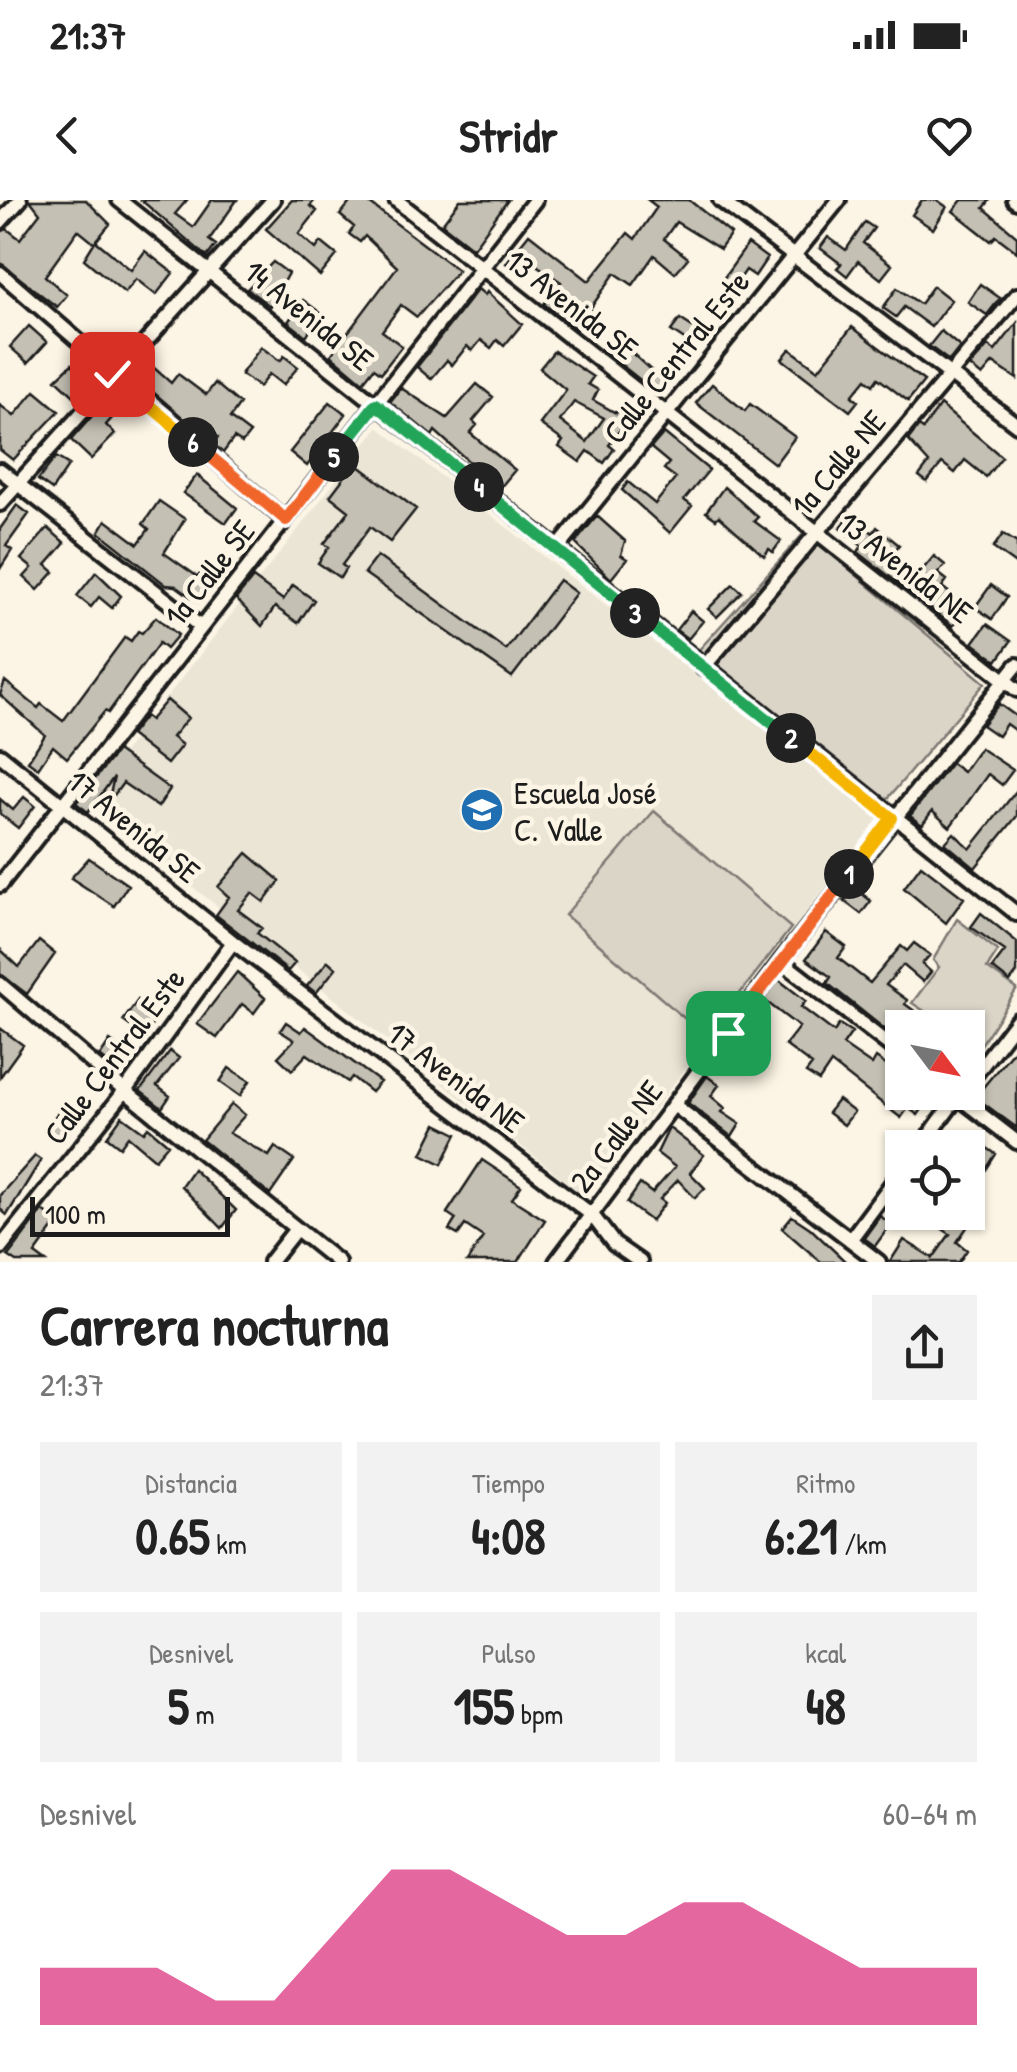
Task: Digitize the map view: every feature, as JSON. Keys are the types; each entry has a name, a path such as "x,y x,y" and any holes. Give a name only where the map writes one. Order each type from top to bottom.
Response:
{"street":[{"path":"0,222 20,200"},
{"name":"14 Avenida SE","path":"119,200 1017,914"},
{"path":"0,504 112,374 211,272 272,200"},
{"name":"13 Avenida SE","path":"396,200 667,413"},
{"name":"1a Calle SE","path":"0,885 536,200"},
{"path":"720,200 950,370 1017,425"},
{"name":"Calle Central Este","path":"557,550 839,200"},
{"path":"0,274 286,520"},
{"name":"1a Calle NE","path":"703,668 1017,294"},
{"name":"13 Avenida NE","path":"667,413 1017,690"},
{"path":"0,470 202,627"},
{"name":"2a Calle NE","path":"556,1262 781,961 1017,665"},
{"name":"17 Avenida SE","path":"0,755 233,942"},
{"name":"Calle Central Este","path":"0,1248 125,1091 233,942"},
{"name":"17 Avenida NE","path":"233,942 592,1215 614,1244 640,1262"},
{"path":"781,961 885,1042"},
{"path":"0,984 125,1091 338,1262"},
{"path":"985,1062 1017,1020"},
{"path":"674,1105 879,1262"},
{"path":"977,1110 1017,1142"},
{"path":"850,1240 885,1193"},
{"path":"270,1262 296,1229"}],"shaded area":[{"name":"Escuela José C. Valle","path":"378,427 879,818 586,1197 85,802"},
{"path":"805,532 985,683 884,803 697,652"},
{"path":"654,811 791,928 706,1037 565,915"},
{"path":"957,919 998,951 987,968 1017,989 985,1039 985,1010 923,1010 912,1003 939,967 933,960"}],"building":[{"path":"30,200 86,200 110,224 96,241 131,270 145,251 173,273 156,295 136,279 125,293 84,259 94,243 78,230 45,276 67,295 57,307 0,263 0,232 7,229 20,239 40,213"},
{"path":"141,200 187,200 175,214 193,227 212,200 237,200 209,240 216,245 207,257"},
{"path":"292,200 315,200 310,206 317,211 299,234 316,249 321,242 337,255 320,276 266,229"},
{"path":"352,200 365,200 458,270 417,317 401,305 382,331 402,346 381,373 374,368 363,382 331,355 397,267 365,236 360,242 349,234 354,227 340,215"},
{"path":"460,200 508,200 473,248 442,224"},
{"path":"648,200 689,200 731,234 720,249 676,222 664,239 688,258 675,273 654,255 633,285 615,273 576,329 544,304 561,282 532,262 522,276 506,263 529,234 589,281 628,233 635,239 657,207"},
{"path":"922,200 937,200 947,207 933,229 912,215"},
{"path":"962,200 990,200 984,208 1017,236 1017,252 996,236 991,241 953,211"},
{"path":"865,222 874,228 863,243 892,265 881,279 858,261 847,276 837,268 841,264 820,248 828,237 846,250"},
{"path":"748,244 767,258 755,276 746,270 734,287 723,279"},
{"path":"273,262 288,273 270,306 247,289"},
{"path":"980,284 1000,298 987,315 968,302"},
{"path":"933,286 951,300 931,327 904,307 896,317 883,308 897,288 920,304"},
{"path":"478,289 485,295 487,292 522,324 504,346 497,340 491,348 481,340 472,351 467,346 452,365 447,360 431,379 417,367"},
{"path":"303,300 322,314 306,336 288,322"},
{"path":"680,319 703,334 695,347 671,331"},
{"path":"1017,323 1017,379 993,363 982,376 970,366 988,346 995,351"},
{"path":"29,326 47,342 28,363 10,347"},
{"path":"852,327 924,381 908,401 878,378 873,385 866,379 852,396 858,401 850,411 782,359 790,349 818,370"},
{"path":"941,331 960,347 949,361 929,346"},
{"path":"612,335 666,384 658,394 601,349"},
{"path":"261,347 280,361 284,356 298,367 283,385 269,374 259,387 241,374"},
{"path":"554,351 593,377 588,384 598,390 593,400 616,413 623,403 640,415 633,425 627,420 609,445 614,449 604,463 588,451 580,462 559,447 563,441 540,424 566,390 540,368","holes":["574,402 604,418 587,442 560,421"]},
{"path":"144,359 171,383 178,374 206,395 215,383 240,404 230,418 250,433 242,443 234,438 223,453 213,444 218,437 200,424 196,429 131,373"},
{"path":"72,364 93,385 84,395 79,391 74,396 56,379"},
{"path":"477,384 493,397 473,421 477,425 470,433 515,470 499,489 435,431 432,436 390,402 401,388 447,418"},
{"path":"712,384 745,411 750,404 795,437 775,464 696,403"},
{"path":"35,391 59,411 13,460 0,450 0,405 14,416"},
{"path":"108,398 120,409 106,425 115,434 91,459 71,440"},
{"path":"330,402 346,414 307,466 290,452"},
{"path":"940,405 1002,457 986,477 965,460 955,473 942,463 927,482 919,476 929,463 908,440 919,426 923,429"},
{"path":"664,433 709,470 684,500 692,506 670,533 622,490 628,482 655,504 676,478 664,469 669,463 651,448"},
{"path":"56,457 69,465 52,490 38,480"},
{"path":"355,463 416,509 390,542 370,527 342,565 346,568 340,578 318,563 329,547 324,544 349,511 330,496"},
{"path":"197,475 237,508 226,523 183,493"},
{"path":"724,487 758,517 754,521 781,541 773,552 769,549 764,556 719,516 716,519 706,512"},
{"path":"159,501 185,519 164,553 198,577 206,565 223,578 198,602 176,586 166,585 99,532 106,520 138,544 149,529 143,524"},
{"path":"17,505 29,514 6,546 12,550 0,569 0,529"},
{"path":"851,515 873,533 877,527 899,545 887,560 914,580 934,556 945,565 938,573 947,580 942,587 968,607 953,626 858,552 862,546 840,528"},
{"path":"597,516 625,541 621,555 627,559 611,579 575,543"},
{"path":"48,528 65,543 46,565 54,572 38,590 24,577 32,568 21,559"},
{"path":"1003,534 1017,543 1017,565 993,548"},
{"path":"377,556 506,650 559,580 576,593 512,677 364,573"},
{"path":"96,572 121,596 112,608 99,597 91,607 77,596"},
{"path":"253,578 283,600 293,585 314,600 298,623 275,607 262,626 236,599"},
{"path":"733,584 742,592 717,617 708,609"},
{"path":"991,585 1007,597 992,619 975,607"},
{"path":"691,611 703,621 688,639 676,630"},
{"path":"156,617 178,635 166,649 159,643 108,713 105,711 67,758 53,746 38,768 28,761 45,735 0,695 5,681 38,708 41,704 63,721 125,637 131,641"},
{"path":"987,624 1011,641 997,661 973,643"},
{"path":"167,700 188,718 172,737 182,745 167,764 130,735 145,716 150,720"},
{"path":"999,704 1017,717 1017,732 1006,724 998,736 982,725"},
{"path":"980,748 1013,770 1002,785 988,774 950,827 932,811 922,825 910,816 951,763 963,772"},
{"path":"117,751 170,789 158,807 123,783 108,803 114,777 88,812 76,803"},
{"path":"1017,790 1017,816 975,868 945,843 954,833 970,849"},
{"path":"24,797 35,806 18,828 0,814 0,799 13,810"},
{"path":"247,853 280,881 264,902 252,893 238,910 262,928 257,933 295,963 288,971 216,915 229,897 218,887"},
{"path":"89,858 128,885 114,906 71,878"},
{"path":"921,865 964,898 946,923 904,888"},
{"path":"855,888 871,901 861,914 844,901"},
{"path":"981,913 1017,942 1017,973 1010,982 992,968 1005,951 971,927"},
{"path":"826,932 846,947 838,958 870,983 901,946 907,951 914,943 930,955 922,964 931,972 923,982 903,965 886,985 907,1000 905,1004 913,1010 885,1010 885,1029 827,983 831,977 806,959"},
{"path":"39,941 55,954 27,994 0,974 0,949 19,967"},
{"path":"328,961 336,968 316,993 307,986"},
{"path":"237,972 265,998 254,1013 242,1004 217,1038 197,1024"},
{"path":"779,980 806,1001 801,1007 834,1032 839,1024 852,1032 843,1045 872,1065 876,1058 885,1064 885,1105 831,1063 819,1081 806,1073 812,1065 785,1045 799,1027 764,1000"},
{"path":"138,1000 159,1015 144,1036 123,1021"},
{"path":"286,1022 301,1032 305,1027 380,1082 371,1092 352,1077 348,1082 307,1054 292,1070 278,1057 294,1040 280,1031"},
{"path":"0,1028 23,1045 0,1077"},
{"path":"110,1041 130,1056 119,1072 100,1056"},
{"path":"1017,1046 1017,1128 985,1104 985,1085"},
{"path":"170,1051 179,1058 157,1086 170,1096 162,1108 140,1091"},
{"path":"229,1068 250,1081 240,1096 220,1082"},
{"path":"707,1076 719,1085 711,1096 725,1108 722,1112 740,1124 732,1137 688,1103"},
{"path":"838,1100 854,1112 844,1125 828,1113"},
{"path":"78,1102 87,1108 62,1141 46,1130 60,1109 68,1114"},
{"path":"232,1104 245,1115 229,1133 269,1156 275,1147 294,1160 270,1195 202,1140"},
{"path":"891,1110 907,1110 901,1118"},
{"path":"122,1116 144,1132 148,1127 168,1144 155,1159 128,1136 120,1147 107,1137"},
{"path":"437,1124 457,1134 442,1164 422,1154"},
{"path":"669,1128 704,1155 690,1173 705,1188 695,1198 678,1180 660,1199 665,1203 651,1221 627,1203 640,1184 652,1193 675,1167 657,1153"},
{"path":"985,1147 996,1154 985,1171"},
{"path":"35,1156 41,1160 7,1215 0,1209 0,1195"},
{"path":"482,1160 521,1186 512,1199 545,1220 518,1262 467,1262 483,1237 465,1225 458,1235 449,1230 456,1219 447,1213"},
{"path":"193,1169 236,1210 222,1228 181,1186"},
{"path":"43,1211 58,1222 35,1254 46,1262 17,1262 8,1256"},
{"path":"792,1216 846,1262 821,1262 782,1228"},
{"path":"880,1216 885,1220 887,1230 875,1246 864,1238"},
{"path":"944,1230 965,1230 957,1242 967,1250 959,1262 890,1262 904,1240 933,1258 950,1234"}],"place":[{"name":"Escuela José C. Valle","path":"482,810"}],"route":[{"path":"112,374 286,520 376,404 892,818 728,1033"}]}
